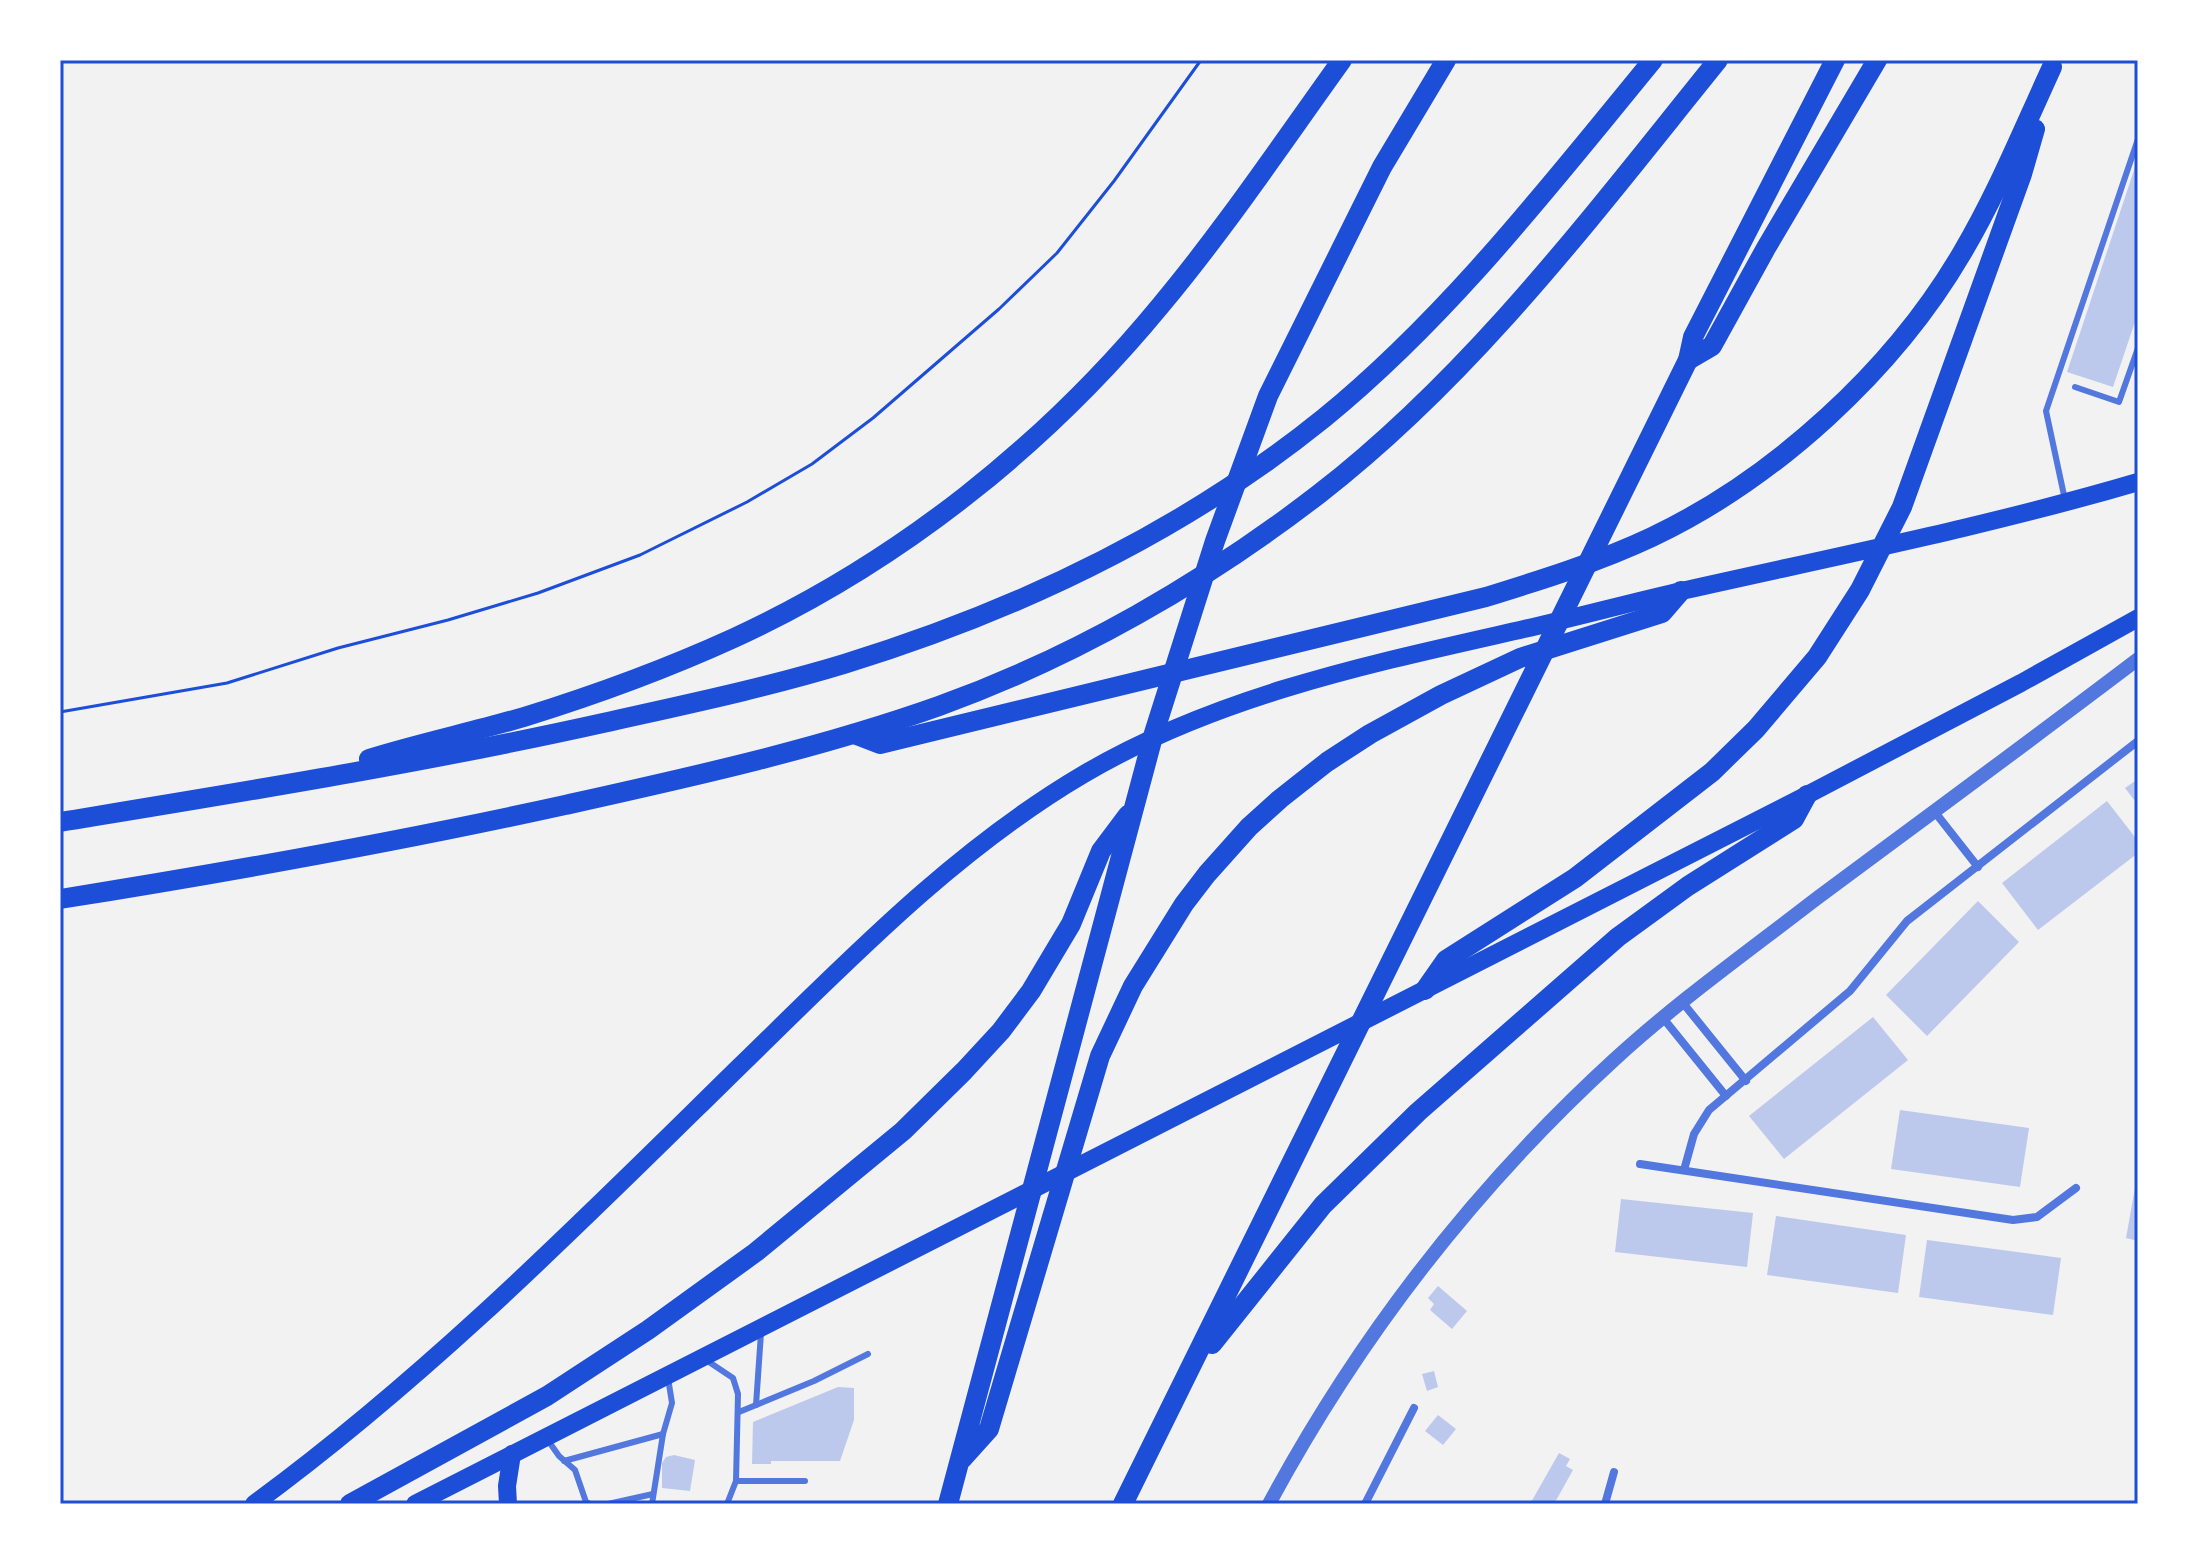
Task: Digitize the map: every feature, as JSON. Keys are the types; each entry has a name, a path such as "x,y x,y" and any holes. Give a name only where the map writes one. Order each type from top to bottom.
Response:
{"highway":[{"path":"280,786 394,751 533,714 674,663 734,638 857,572 1001,468 1107,367 1215,237 1342,60"},
{"path":"948,1504 1173,669 1220,527 1268,396 1376,179 1446,60"},
{"path":"60,822 483,749 737,693 926,637 1103,560 1222,492 1277,454 1368,379 1475,271 1653,60"},
{"path":"60,899 278,863 484,823 724,769 854,734 974,692 1103,632 1220,564 1318,495 1386,437 1452,374 1510,311 1718,60"},
{"path":"1123,1504 1688,360 1693,337 1712,298 1835,60"},
{"path":"1688,360 1712,346 1877,60"},
{"path":"854,734 880,744 1486,597 1650,538 1694,515 1798,442 1845,399 1902,339 1933,299 1991,201 2054,64"},
{"path":"1425,990 1446,960 1575,878 1712,772 1784,698 1838,626 1881,552 1920,460 2022,174 2054,64"},
{"path":"254,1504 448,1347 914,899 1004,826 1110,760 1176,729 1277,691 1463,642 2066,503 2138,482"},
{"path":"960,1462 989,1429 1085,1104 1115,1020 1156,945 1207,874 1249,827 1280,799 1327,762 1370,734 1441,695 1520,658 1662,613 1681,591"},
{"path":"415,1504 1807,795 2138,618"},
{"path":"1189,1371 1323,1205 1382,1145 1607,946 1688,886 1794,819 1807,795"},
{"path":"350,1504 547,1396 648,1330 756,1252 903,1131 1001,1031 1031,991 1071,924 1101,851 1135,806"},
{"path":"508,1504 507,1486 512,1454"}],"street":[{"path":"1269,1504 1341,1381 1391,1308 1443,1240 1562,1109 1663,1018 2138,659"},
{"path":"1684,1170 1690,1145 1709,1110 1850,991 1907,921 2138,741"},
{"path":"1933,811 1978,867"},
{"path":"1683,1003 1746,1081"},
{"path":"1663,1018 1726,1096"},
{"path":"1640,1164 2013,1220 2037,1217 2076,1188"},
{"path":"1365,1504 1414,1408"},
{"path":"1605,1504 1614,1472"},
{"path":"243,1504 280,1484"}],"lane":[{"path":"2066,503 2046,411 2138,139"},
{"path":"2075,387 2119,402 2138,348"},
{"path":"756,1405 761,1328"},
{"path":"739,1412 814,1381 868,1354"},
{"path":"703,1358 733,1378 738,1394 736,1481 727,1504"},
{"path":"652,1504 663,1434 672,1403 668,1376"},
{"path":"564,1461 663,1434"},
{"path":"546,1438 575,1470 586,1502 590,1504"},
{"path":"736,1481 805,1481"},
{"path":"608,1504 653,1494"}],"path":[{"path":"60,712 227,683 338,648 538,593 640,555 747,502 812,464 873,418 999,309 1057,253 1114,181 1201,60"}],"building":[{"path":"2138,158 2138,313 2113,387 2067,372"},
{"path":"2138,779 2138,805 2125,788"},
{"path":"2107,801 2138,841 2138,853 2038,930 2002,883"},
{"path":"1978,901 2019,942 1927,1036 1886,995"},
{"path":"1873,1017 1908,1060 1784,1159 1749,1116"},
{"path":"1900,1110 2029,1128 2020,1187 1891,1169"},
{"path":"2138,1182 2138,1241 2126,1238"},
{"path":"1621,1199 1753,1213 1747,1267 1615,1252"},
{"path":"1776,1216 1906,1235 1898,1293 1767,1275"},
{"path":"1927,1240 2061,1258 2053,1315 1919,1297"},
{"path":"1438,1286 1467,1311 1452,1329 1430,1310 1434,1304 1428,1298"},
{"path":"1434,1371 1438,1387 1427,1391 1422,1374"},
{"path":"838,1387 854,1388 854,1420 840,1461 752,1464 753,1422"},
{"path":"1438,1415 1456,1429 1443,1445 1425,1431"},
{"path":"1559,1453 1570,1459 1566,1466 1573,1470 1554,1504 1530,1504"},
{"path":"674,1455 695,1460 690,1491 662,1488 662,1463 666,1457"}]}
